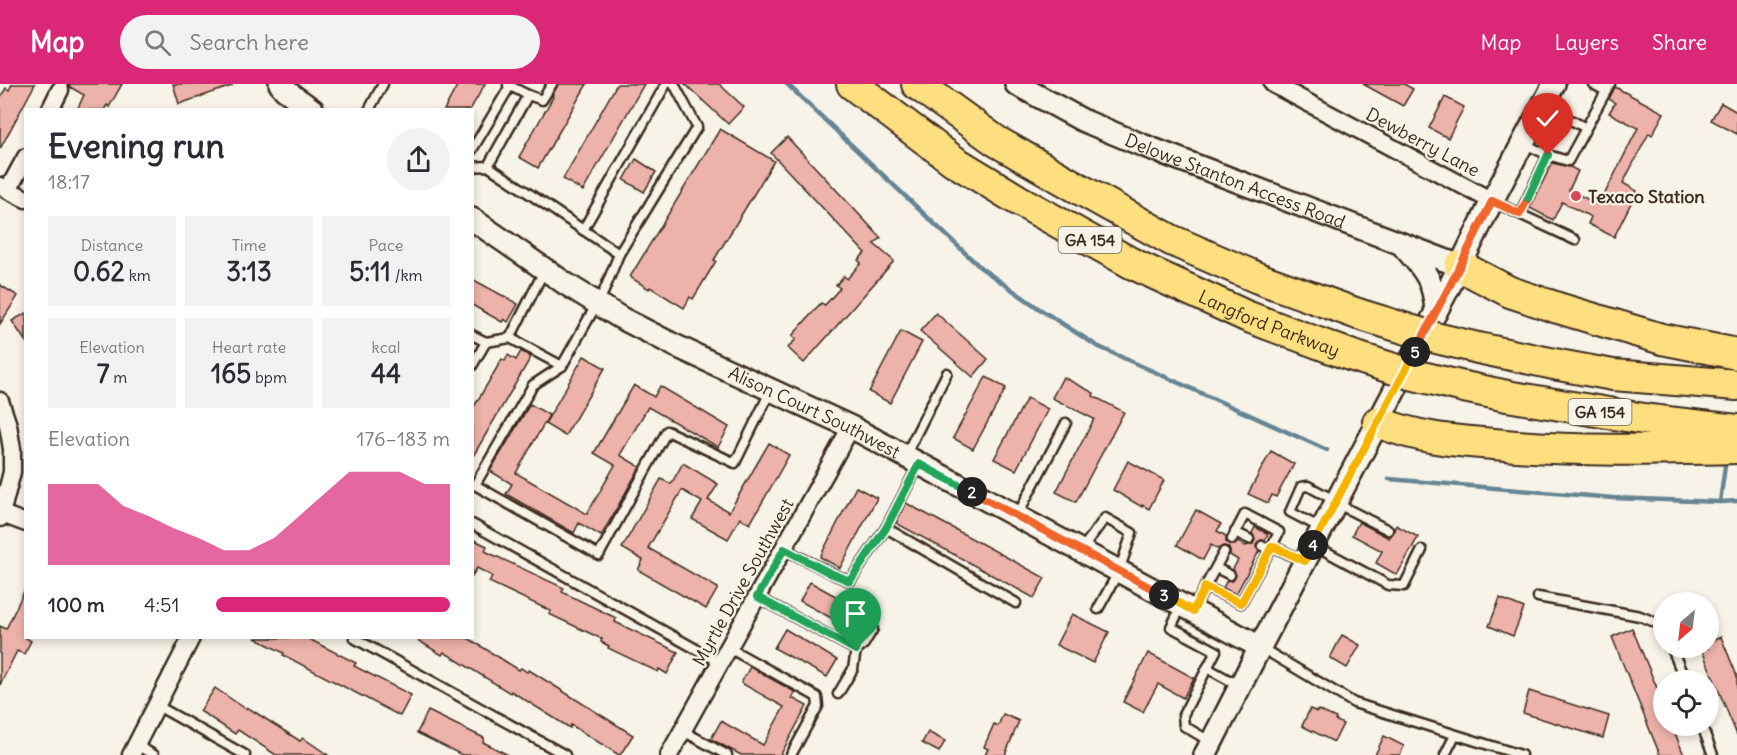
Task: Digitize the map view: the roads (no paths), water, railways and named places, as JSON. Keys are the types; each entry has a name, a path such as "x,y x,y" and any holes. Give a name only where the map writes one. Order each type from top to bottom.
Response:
{"highway":[{"name":"Langford Parkway","path":"852,84 954,160 1018,200 1131,263 1246,316 1350,355 1410,374 1464,387 1650,420 1737,430"},
{"name":"Langford Parkway","path":"917,84 996,141 1084,192 1171,240 1258,278 1358,314 1478,348 1613,375 1737,385"},
{"path":"1460,266 1510,292 1557,308 1662,339 1737,354"},
{"path":"1378,422 1401,432 1420,436 1531,448 1616,450 1737,448"}],"street":[{"path":"280,84 310,108"},
{"name":"Delowe Stanton Access Road","path":"1016,84 1082,120 1142,145 1460,266"},
{"name":"Dewberry Lane","path":"1273,84 1492,201"},
{"path":"1208,749 1554,84"},
{"path":"51,108 60,90"},
{"path":"24,160 4,188 24,199"},
{"name":"Alison Court Southwest","path":"474,220 621,318 851,427 1260,647"},
{"path":"1401,244 1420,265 1432,283 1436,312"},
{"path":"0,401 8,425 12,449 12,472 1,516 24,522"},
{"name":"Myrtle Drive Southwest","path":"669,755 851,427"},
{"path":"133,750 190,639"}],"lane":[{"path":"370,108 383,84"},
{"path":"474,146 509,85 542,100 552,84"},
{"path":"583,230 666,84"},
{"path":"674,84 697,127 619,254 604,291 562,366 533,385 475,485 599,555 667,431 735,463 771,390"},
{"path":"1522,143 1568,161 1608,88 1593,84"},
{"path":"488,166 528,95"},
{"path":"1543,105 1586,128"},
{"path":"1520,214 1548,155"},
{"path":"474,167 488,166 619,254"},
{"path":"1492,201 1575,240"},
{"path":"510,338 545,269"},
{"path":"474,336 486,342 510,338 562,366"},
{"path":"474,363 486,342"},
{"path":"784,549 850,581 886,528 947,373"},
{"path":"1017,516 1066,423"},
{"path":"1388,530 1308,486 1301,487 1290,512 1314,545 1388,585 1404,586 1422,550"},
{"path":"1205,587 1241,603 1247,583 1258,562 1279,532 1245,514 1233,536 1249,539"},
{"path":"1081,550 1105,518 1132,533 1119,571 1098,609"},
{"path":"474,525 725,655 817,697 818,706 791,755"},
{"path":"886,528 1016,603"},
{"path":"1268,547 1314,545"},
{"path":"1208,749 1184,726 1183,715 1216,651 1171,627 1205,587 1224,552"},
{"path":"1216,568 1230,575"},
{"path":"757,597 856,650"},
{"path":"1539,597 1640,616 1653,621"},
{"path":"838,694 852,669 856,650 864,644 873,629"},
{"path":"356,639 565,755"},
{"path":"1260,647 1354,703 1521,755"},
{"path":"1208,668 1240,686"},
{"path":"156,705 244,755"},
{"path":"683,731 727,755"},
{"path":"1445,755 1455,735"},
{"path":"1706,736 1713,755"},
{"path":"133,750 154,755"}],"waterway":[{"path":"787,84 981,268 1041,310 1097,346 1327,450"},
{"path":"1720,502 1725,466"},
{"path":"1389,479 1613,498 1737,501"}],"place":[{"name":"Texaco Station","path":"1576,196"}]}
